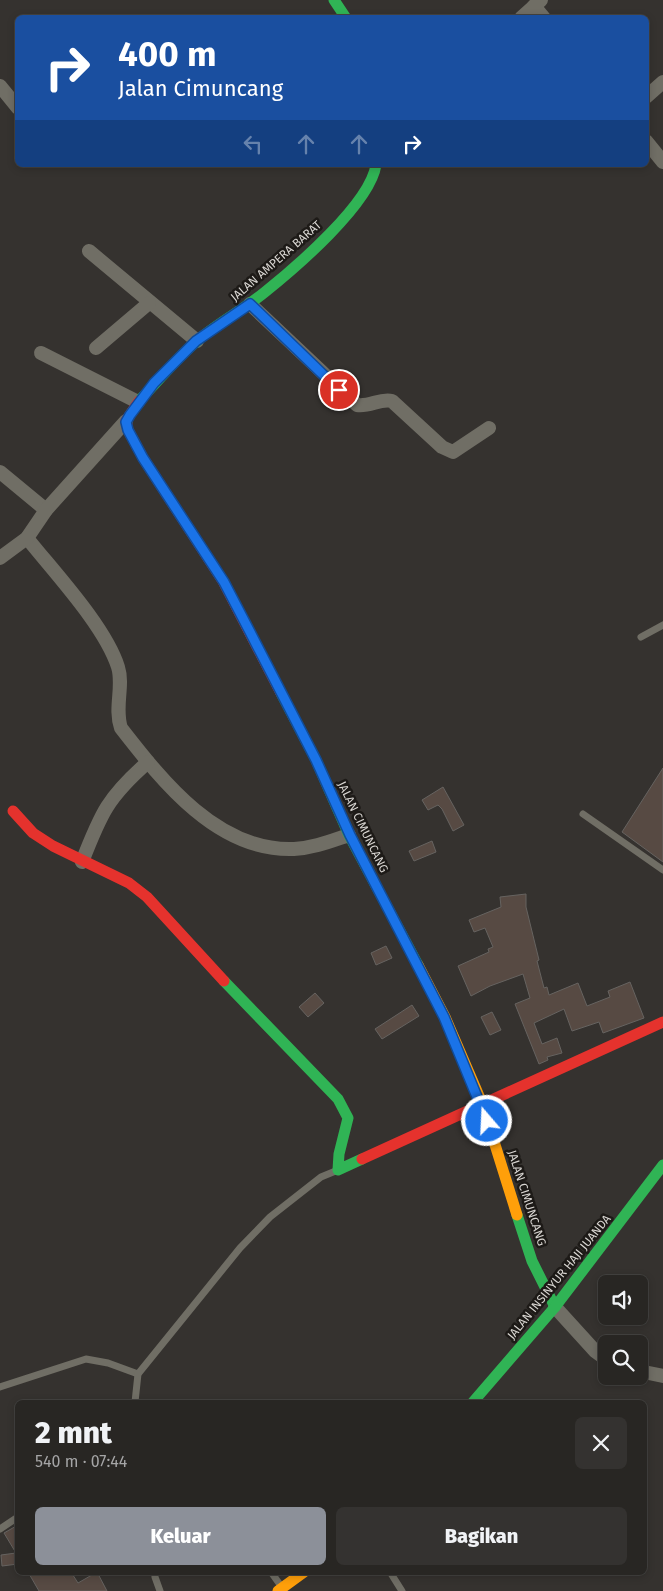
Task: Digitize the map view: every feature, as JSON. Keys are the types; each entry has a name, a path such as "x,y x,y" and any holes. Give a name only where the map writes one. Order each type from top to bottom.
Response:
{"street":[{"path":"334,0 344,15"},
{"path":"524,15 538,3 543,15"},
{"path":"649,94 663,82"},
{"path":"0,86 15,104"},
{"path":"649,145 663,162"},
{"name":"JALAN AMPERA BARAT","path":"138,402 196,341 250,304 341,223 360,197 375,167"},
{"path":"89,251 196,341"},
{"path":"96,348 149,303"},
{"path":"250,304 357,406 366,407 385,400 392,401 442,446 453,452 489,428"},
{"path":"0,558 27,538 46,510 126,422 138,402 41,353"},
{"name":"JALAN CIMUNCANG","path":"126,422 128,430 143,458 224,582 316,760 350,835 444,1017 482,1103 532,1261 555,1307"},
{"path":"0,472 46,510"},
{"path":"27,538 110,647 118,668 119,722 121,728 178,796 192,808 247,842 263,847 294,849 314,847 350,835"},
{"path":"82,862 98,821 112,798 122,784 148,762"},
{"path":"13,811 33,833 82,862 129,884 147,897 252,1011 338,1099 348,1118 339,1154 338,1170 663,1022"},
{"name":"JALAN INSINYUR HAJI JUANDA","path":"477,1400 555,1307 663,1165"},
{"path":"555,1307 598,1353"},
{"path":"648,1374 663,1376"},
{"path":"281,1590 300,1575"}],"lane":[{"path":"641,637 663,625"},
{"path":"583,814 663,870"},
{"path":"135,1400 138,1374 240,1248 270,1217 321,1177 338,1170"},
{"path":"0,1387 86,1359 103,1361 138,1374"},
{"path":"0,1529 15,1519"},
{"path":"273,1575 281,1590"},
{"path":"392,1575 402,1591"},
{"path":"155,1577 160,1591"}],"building":[{"path":"663,768 663,862 622,832"},
{"path":"443,787 464,825 453,831 438,805 428,810 422,800"},
{"path":"432,841 436,852 414,861 409,851"},
{"path":"526,894 526,907 539,960 537,961 544,988 547,987 549,995 578,983 587,1006 610,997 608,991 630,982 644,1018 603,1033 599,1022 572,1031 564,1009 534,1023 542,1044 557,1038 562,1053 547,1057 548,1060 539,1064 515,1004 530,998 523,974 490,986 471,996 458,966 489,952 488,949 493,947 485,928 474,932 469,920 501,907 500,897"},
{"path":"386,946 392,958 376,965 371,953"},
{"path":"315,993 324,1003 308,1017 299,1007"},
{"path":"412,1005 419,1016 382,1039 375,1029"},
{"path":"492,1012 501,1030 490,1035 481,1017"},
{"path":"15,1527 15,1551 4,1533"},
{"path":"15,1553 15,1564 2,1566 1,1555"},
{"path":"30,1575 73,1575 78,1583 92,1575 99,1575 107,1591 39,1591"}],"traffic: fast":[{"path":"334,0 344,15"},
{"path":"139,401 197,341 265,292 312,252 360,198 371,181 375,167"},
{"path":"281,693 316,760 349,835 418,965"},
{"path":"224,981 338,1099 348,1118 339,1154 338,1170 362,1159"},
{"path":"475,1400 555,1307 663,1165"},
{"path":"517,1215 532,1261 555,1307"}],"traffic: slow":[{"path":"418,965 445,1017 482,1103 517,1215"},
{"path":"278,1591 300,1575"}],"traffic: jam":[{"path":"139,401 126,421 128,430 143,458 223,581 281,693"},
{"path":"13,811 33,833 53,846 129,883 147,897 224,981"},
{"path":"362,1159 663,1022"}],"route":[{"path":"339,390 250,304 196,341 154,383 138,402 126,422 128,430 143,458 224,582 316,760 350,835 444,1017 482,1103 487,1121"}]}
